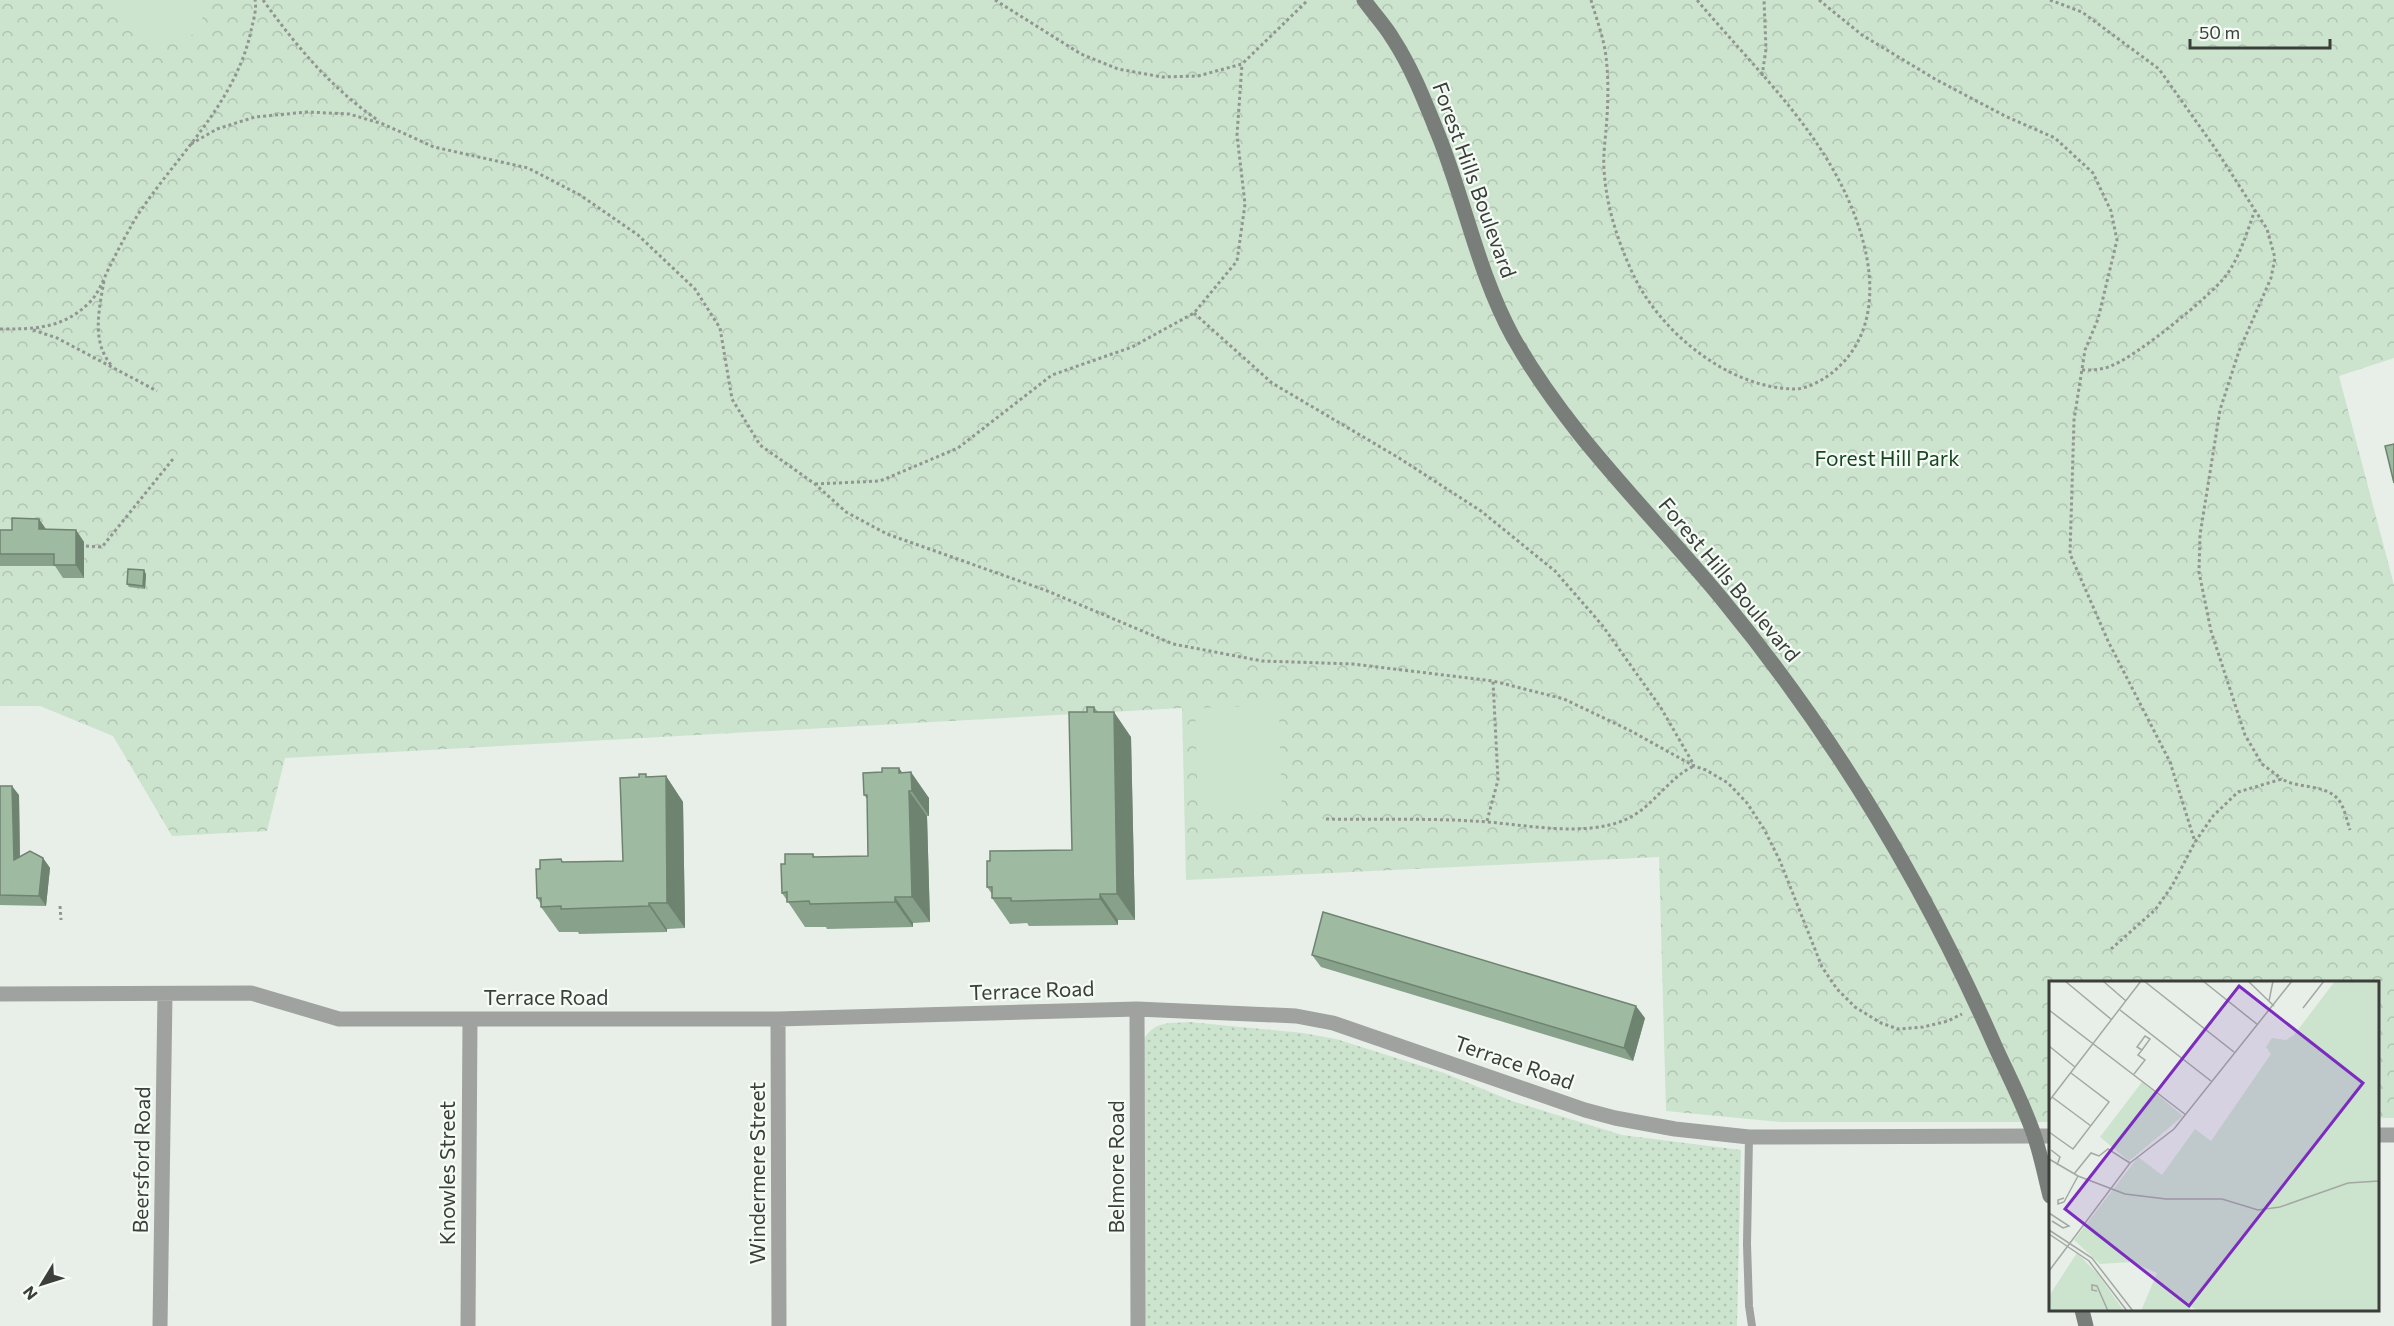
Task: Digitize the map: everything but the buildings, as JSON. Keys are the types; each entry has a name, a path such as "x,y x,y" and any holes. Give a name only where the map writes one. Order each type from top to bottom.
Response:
{"street":[{"name":"Forest Hills Boulevard","path":"1364,0 1393,39 1417,84 1439,137 1477,256 1513,335 1558,406 1647,514 1722,599 1805,707 1861,792 1936,922 2043,1136 2049,1187"},
{"name":"Terrace Road","path":"0,994 251,993 339,1019 778,1019 1137,1009 1296,1016 1333,1023 1615,1118 1676,1129 1749,1137 2043,1136"},
{"name":"Beersford Road","path":"160,1326 165,994"},
{"name":"Belmore Road","path":"1137,1009 1138,1326"},
{"name":"Knowles Street","path":"468,1326 470,1019"},
{"name":"Windermere Street","path":"778,1019 779,1326"},
{"path":"2082,1311 2086,1326"}],"lane":[{"path":"1749,1137 1747,1244 1752,1326"}],"path":[{"path":"0,329 45,328 78,311 98,292 136,217 210,120 235,80 248,43 256,6 255,0"},
{"path":"264,0 321,73 353,104 383,124"},
{"path":"995,0 1082,54 1118,69 1162,77 1198,76 1242,64 1308,0"},
{"path":"1591,0 1606,54 1608,102 1604,168 1611,220 1632,273 1652,308 1681,340 1715,363 1755,383 1796,390 1827,377 1847,361 1863,335 1871,298 1867,258 1851,207 1821,147 1697,0"},
{"path":"1762,76 1766,49 1764,0"},
{"path":"1819,0 1862,35 1935,79 2005,116 2055,138 2093,173 2111,211 2116,240 2098,319 2085,350 2074,420 2070,554 2108,641 2170,762 2194,842"},
{"path":"2050,0 2082,12 2159,69 2215,148 2268,229 2275,258 2271,278 2239,351 2220,410 2200,535 2199,572 2211,631 2245,735 2262,764 2282,779 2294,786 2323,789 2338,799 2350,830"},
{"path":"815,484 880,481 958,448 1052,375 1132,347 1194,313 1237,261 1245,204 1237,135 1242,64"},
{"path":"191,144 217,129 255,117 308,112 349,114 383,124 434,147 528,168 580,195 638,235 695,289 720,328 732,399 760,445 815,484 846,512 887,534 1045,590 1173,644 1262,661 1353,664 1493,681 1564,699 1706,770 1728,783 1747,803 1764,829 1822,967 1837,989 1855,1007 1881,1023 1898,1029 1923,1027 1948,1021 1978,1006"},
{"path":"2082,370 2099,370 2126,359 2206,296 2226,276 2246,236 2255,210"},
{"path":"105,277 98,334 105,358 115,370"},
{"path":"1194,313 1272,383 1399,458 1481,511 1555,571 1602,625 1654,698 1694,766"},
{"path":"28,328 57,338 158,391"},
{"path":"86,546 102,547 173,459"},
{"path":"1487,822 1498,780 1493,681"},
{"path":"1326,819 1487,822 1567,828 1602,827 1627,819 1648,806 1683,772 1694,766"},
{"path":"2111,949 2155,910 2172,886 2194,842 2213,816 2238,792 2282,779"},
{"path":"60,906 61,920"}],"green space":[{"name":"Forest Hill Park","path":"0,0 2394,0 2394,358 2339,376 2394,585 2394,1118 2379,1118 2379,981 2049,981 2049,1122 1780,1122 1666,1111 1659,857 1186,880 1182,708 285,758 267,831 172,836 113,736 40,706 0,706"},
{"path":"114,0 206,0 200,30 174,41 162,41 150,38 129,24"},
{"path":"1279,705 1282,812 1198,814 1195,708"},
{"path":"1189,1022 1303,1033 1336,1039 1444,1073 1512,1101 1622,1135 1741,1150 1737,1326 1145,1326 1143,1040 1153,1029 1163,1024"}]}
